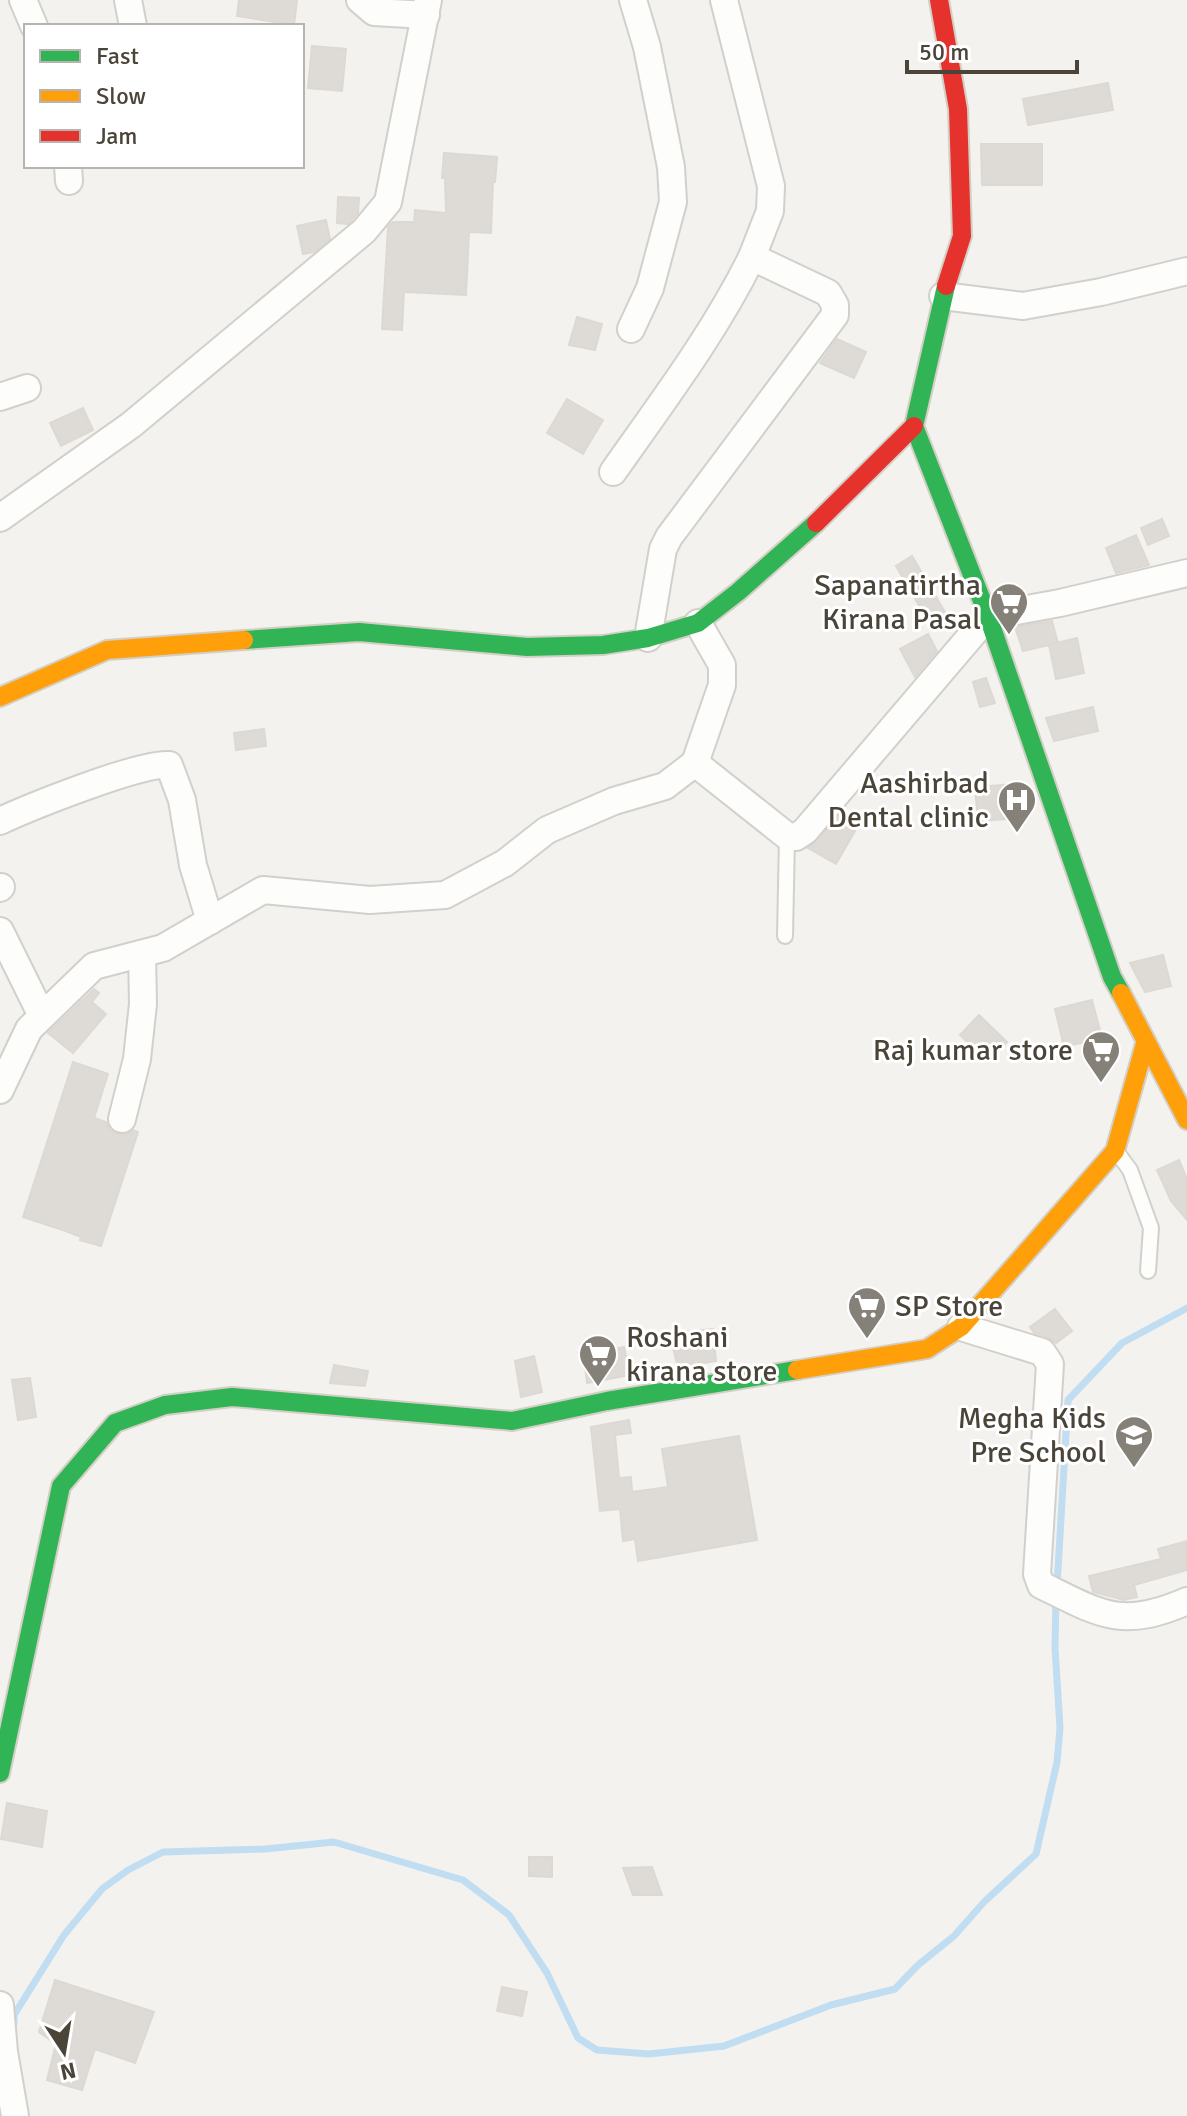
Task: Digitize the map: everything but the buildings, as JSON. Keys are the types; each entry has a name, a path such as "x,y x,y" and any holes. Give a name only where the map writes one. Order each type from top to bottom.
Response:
{"street":[{"path":"23,0 33,24"},
{"path":"128,0 133,24"},
{"path":"0,518 131,425 364,231 388,202 427,8 374,12 360,0"},
{"path":"631,329 650,288 673,202 671,167 647,47 633,0"},
{"path":"613,472 730,302 770,211 771,186 724,0"},
{"path":"0,697 107,650 359,632 527,647 603,645 648,638 698,623 826,514 914,426 943,296 962,236 958,109 939,0"},
{"path":"648,638 663,549 669,537 835,315 835,305 828,293 752,257"},
{"path":"943,296 1023,306 1101,292 1187,271"},
{"path":"0,397 27,388"},
{"path":"914,426 988,616 1112,977 1187,1120"},
{"path":"695,763 787,836 796,837 805,831 988,616 1060,603 1187,573"},
{"path":"0,1090 29,1029 94,966 163,948 263,890 370,900 445,895 505,863 547,830 614,801 665,786 695,763 722,685 722,665 698,623"},
{"path":"0,821 155,765 169,765 182,800 193,865 210,921"},
{"path":"0,931 42,1016"},
{"path":"122,1119 137,1059 143,1004 142,954"},
{"path":"0,1773 61,1486 115,1423 165,1405 232,1397 512,1421 607,1401 927,1349 961,1327 1115,1151 1145,1044"},
{"path":"961,1327 1042,1352 1050,1364 1037,1574 1041,1585 1111,1617 1137,1618 1187,1601"},
{"path":"0,2005 15,2116"}],"lane":[{"path":"785,936 787,836"},
{"path":"1115,1151 1130,1170 1151,1228 1148,1271"}],"waterway":[{"path":"1057,1586 1068,1400 1122,1343 1187,1308"},
{"path":"14,2023 14,2015 64,1935 102,1889 128,1870 163,1852 265,1849 334,1842 463,1880 509,1915 547,1973 578,2038 597,2050 649,2054 724,2046 831,2005 895,1989 918,1965 954,1936 984,1902 1036,1854 1057,1762 1060,1728 1055,1648 1056,1598"}],"traffic: fast":[{"path":"946,286 914,426 988,616 1112,977 1121,993"},
{"path":"244,640 359,632 527,647 603,645 648,638 698,623 816,523"},
{"path":"0,1773 61,1486 115,1423 165,1405 232,1397 512,1421 607,1401 797,1370"}],"traffic: slow":[{"path":"0,697 107,650 244,640"},
{"path":"1121,993 1187,1120"},
{"path":"797,1370 927,1349 961,1327 1115,1151 1145,1044"}],"traffic: jam":[{"path":"939,0 958,109 962,236 946,286"},
{"path":"816,523 914,426"}],"place":[{"name":"Sapanatirtha Kirana Pasal","path":"1009,636"},
{"name":"Aashirbad Dental clinic","path":"1017,834"},
{"name":"Raj kumar store","path":"1101,1084"},
{"name":"SP Store","path":"867,1340"},
{"name":"Roshani kirana store","path":"598,1388"},
{"name":"Megha Kids Pre School","path":"1134,1469"}]}
